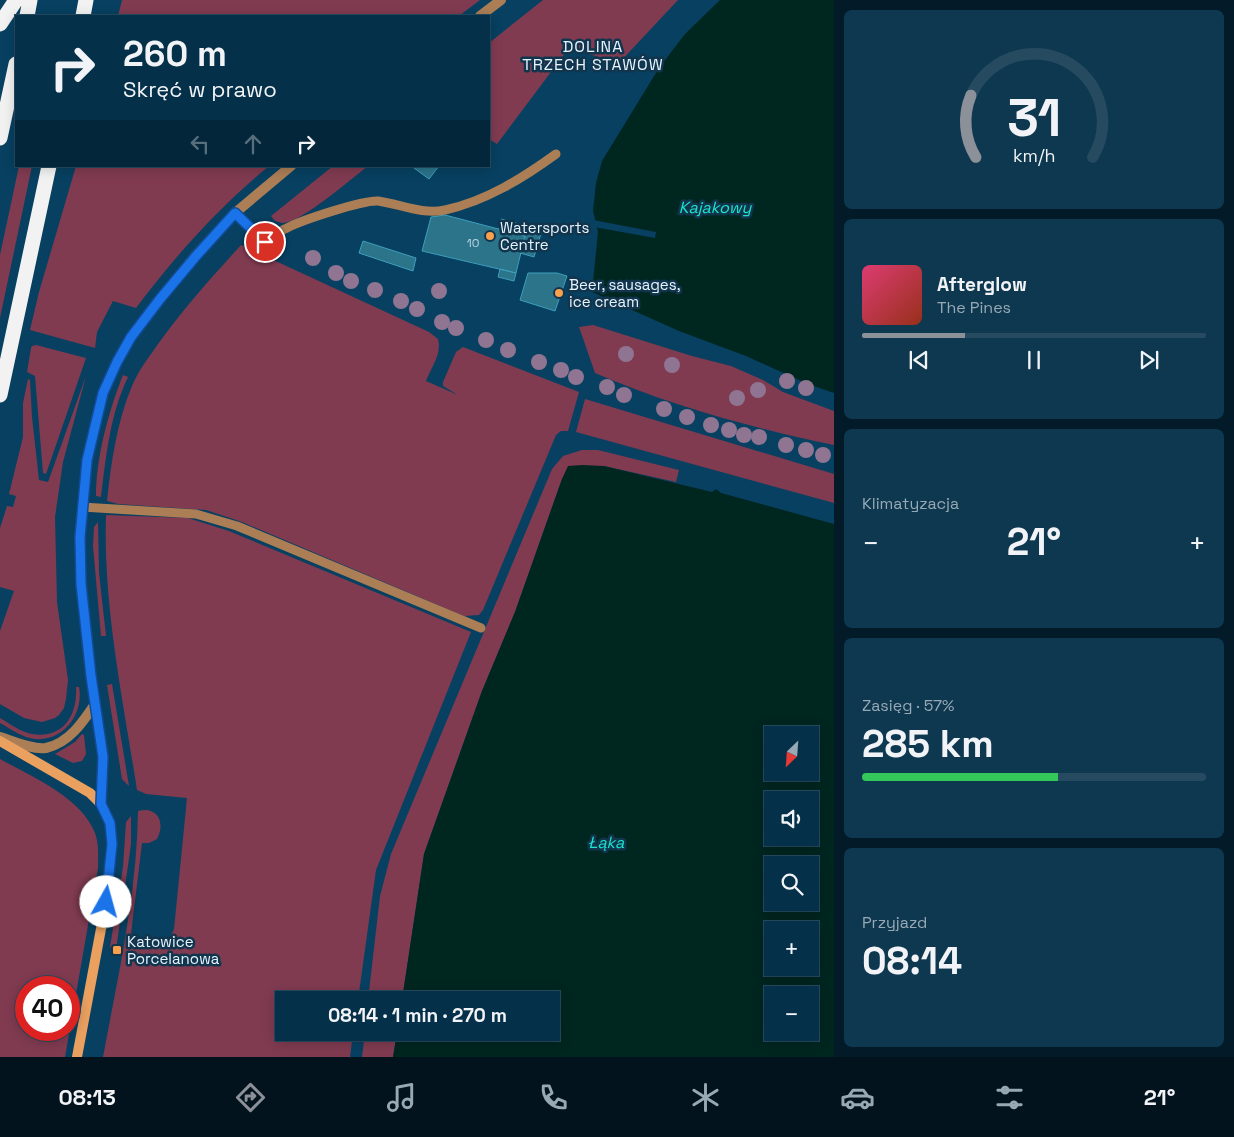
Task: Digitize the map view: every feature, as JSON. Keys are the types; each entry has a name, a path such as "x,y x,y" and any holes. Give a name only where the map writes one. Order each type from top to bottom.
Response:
{"highway":[{"path":"0,24 16,0"},
{"path":"27,15 30,0"},
{"path":"83,15 86,0"},
{"path":"0,138 15,69"},
{"path":"0,395 50,167"}],"street":[{"path":"481,15 501,0"},
{"path":"101,804 103,757 81,584 80,537 87,460 103,393 131,337 160,299 235,213 290,167"},
{"path":"0,737 45,748 67,738 84,722 95,704"},
{"path":"0,741 90,793 101,804 110,823 112,844 106,902 77,1057"}],"lane":[{"path":"235,213 265,242 287,227 336,210 376,201 423,211 444,210 484,197 524,177 556,154"},
{"path":"82,507 196,514 237,526 481,628"}],"shaded area":[{"path":"122,0 480,0 460,15 118,15"},
{"path":"543,0 678,0 619,63 569,48 497,144 490,140 490,42"},
{"path":"19,167 32,167 0,318 0,255"},
{"path":"76,167 268,167 198,233 136,308 113,301 97,332 95,348 30,330 39,292"},
{"path":"332,167 367,167 314,208 291,221 283,223 275,221 271,216"},
{"path":"241,245 429,332 438,339 439,350 426,381 458,395 443,386 443,382 456,352 463,347 579,392 568,431 561,431 556,435 483,610 479,615 464,616 242,522 206,510 118,504 107,501 122,413 137,375 177,318"},
{"path":"593,325 692,356 731,366 763,380 783,392 834,411 834,445 773,431 683,406 595,373 579,327"},
{"path":"36,345 86,358 46,474 43,473 35,376 27,372 31,348"},
{"path":"123,375 128,377 113,421 101,497 96,496 98,466 104,434"},
{"path":"86,376 63,462 55,517 57,602 68,680 66,699 64,708 59,715 42,722 24,718 0,704 0,631 14,591 0,587 0,528 7,506 13,507 16,496 9,494 23,437 23,403 28,379 30,380 39,480 48,482"},
{"path":"585,399 834,474 834,503 576,432"},
{"path":"582,450 598,450 679,470 676,482 604,466 562,479 515,612 482,691 424,854 403,991 369,991 380,896 391,854 552,469 563,456"},
{"path":"106,515 188,518 229,531 471,632 376,870 359,991 275,991 275,1041 352,1041 350,1057 103,1057 130,904 137,842 138,811 145,810 155,813 160,821 160,833 157,839 149,843 142,843 131,934 165,948 174,929 187,798 146,794 137,790 115,653 106,549"},
{"path":"98,522 99,573 106,636 101,636 93,546 94,527"},
{"path":"112,684 129,786 122,779 107,685"},
{"path":"76,687 79,687 80,697 75,716 63,731 55,736 45,739 26,737 0,723 0,718 28,733 43,735 52,733 60,729 71,715 76,697"},
{"path":"82,734 84,735 86,754 82,761 73,763 55,754 75,742"},
{"path":"0,759 54,789 79,809 88,820 97,841 98,868 79,976 15,976 15,1041 68,1041 65,1057 0,1057"},
{"path":"131,816 131,844 116,950 110,947 123,867 126,822"},
{"path":"364,1041 396,1041 393,1057 362,1057"}],"water":[{"name":"Kajakowy","path":"720,0 834,0 834,393 808,384 746,356 679,331 592,292 598,232 593,211 596,183 602,161 659,68 685,34"},
{"name":"Łąka","path":"568,466 604,466 712,492 716,489 721,493 834,524 834,1057 393,1057 396,1041 560,1041 560,991 403,991 424,854 482,691 515,612"}],"pier":[{"path":"593,220 656,232 655,238 594,227"}],"building":[{"path":"415,167 438,167 429,179"},
{"path":"445,215 525,236 516,273 422,251 431,217"},
{"path":"501,219 542,230 534,257 520,253 525,236 499,229"},
{"path":"363,241 416,258 413,271 359,253"},
{"path":"500,269 516,273 514,281 498,277"},
{"path":"528,273 557,273 567,276 555,311 520,300"}],"place":[{"name":"Watersports Centre","path":"490,236"},
{"name":"Beer, sausages, ice cream","path":"559,293"},
{"name":"Katowice Porcelanowa","path":"117,950"}],"district":[{"name":"DOLINA TRZECH STAWÓW","path":"593,55"}],"route":[{"path":"106,902 112,844 110,823 101,804 103,757 91,676 81,584 80,537 82,507 87,460 94,427 103,393 131,337 172,284 235,213 265,242"}]}
